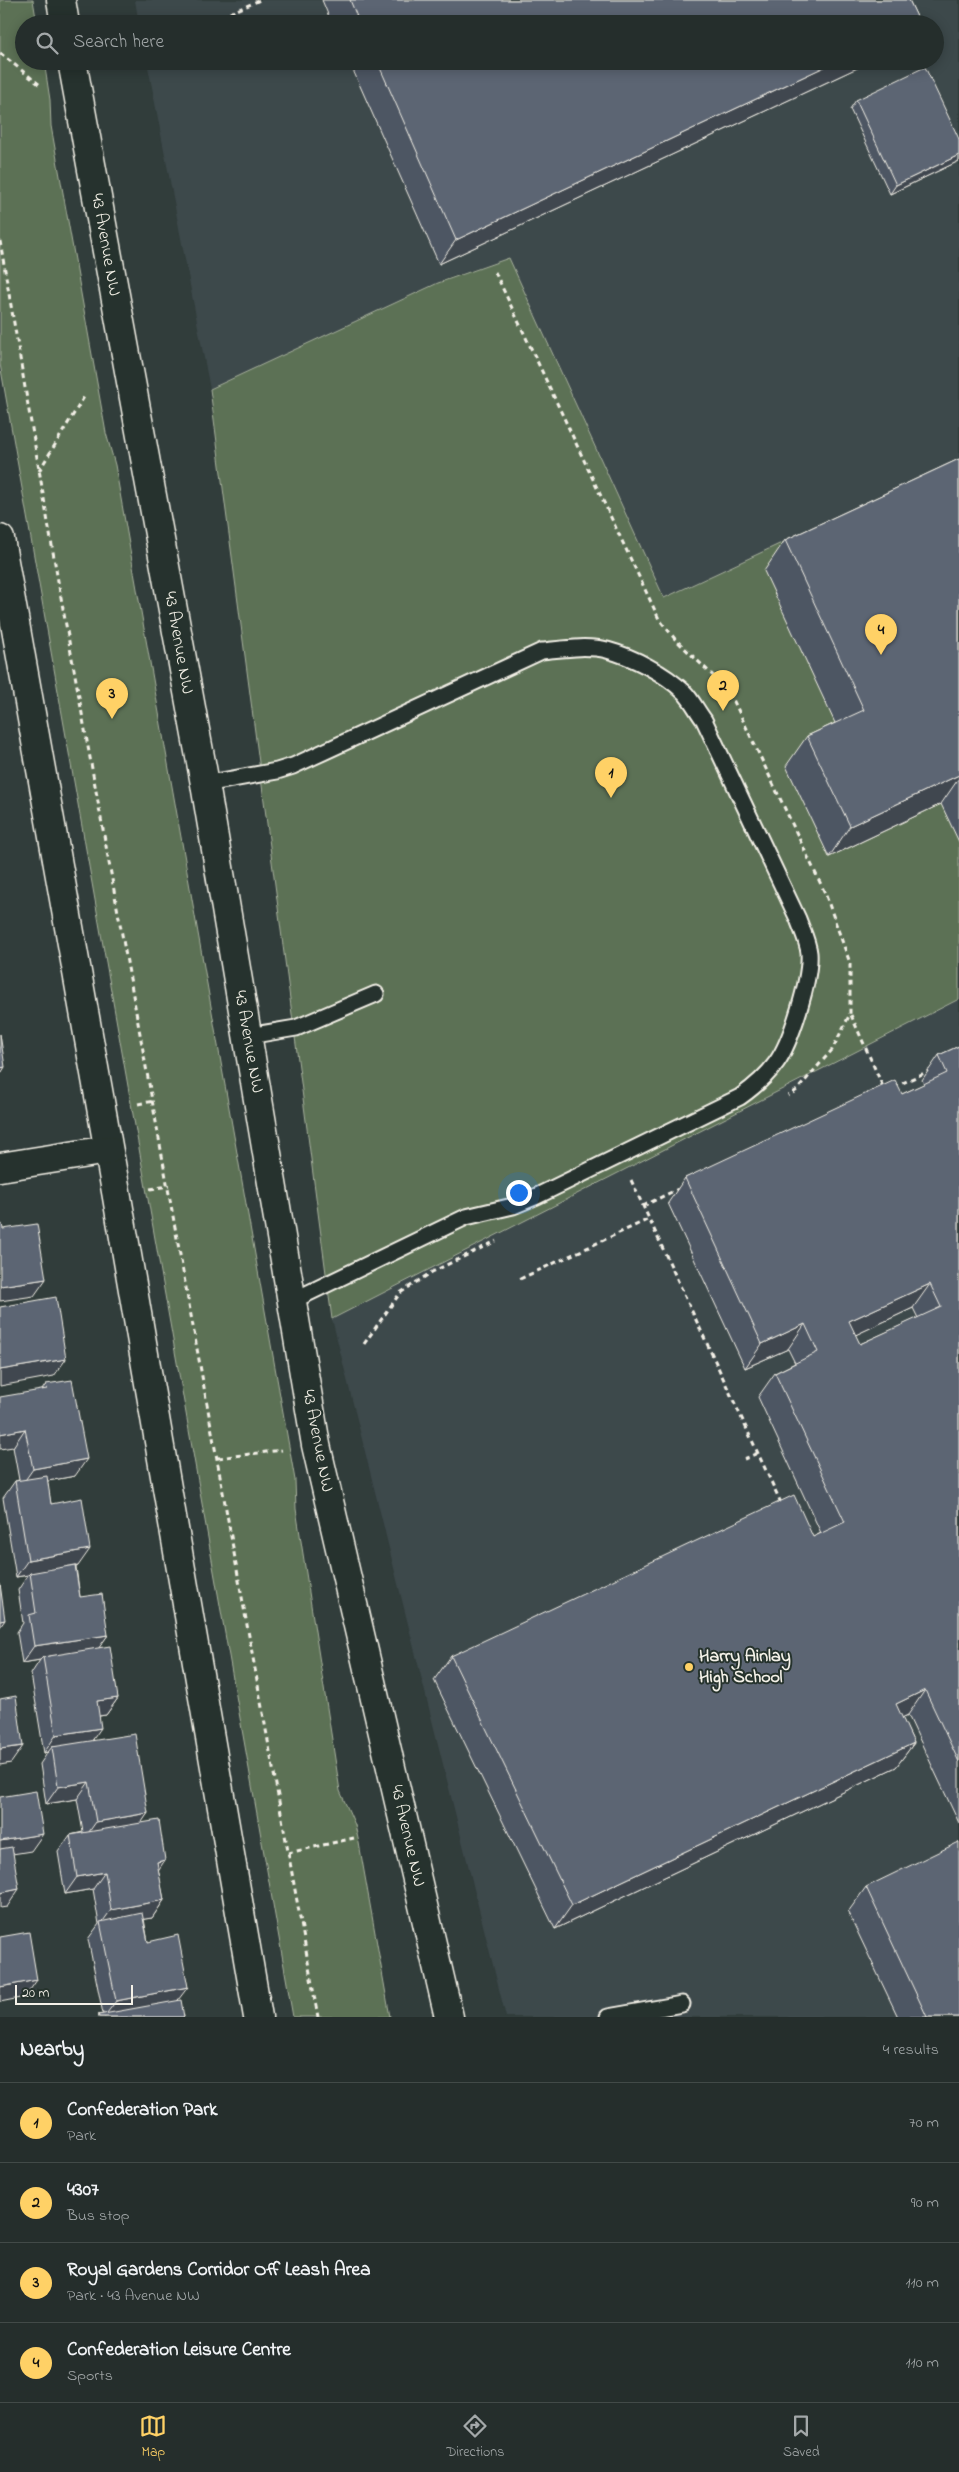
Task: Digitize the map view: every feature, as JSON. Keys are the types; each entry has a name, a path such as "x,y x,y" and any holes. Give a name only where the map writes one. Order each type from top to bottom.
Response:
{"street":[{"path":"61,0 64,15"},
{"name":"43 Avenue NW","path":"74,70 204,784 316,1446 449,2017"},
{"path":"0,539 258,2017"},
{"path":"0,1167 108,1150"}],"lane":[{"path":"204,784 277,771 293,766 542,651 577,648 606,650 639,663 667,678 685,693 704,720 798,920 809,953 804,989 795,1021 778,1061 760,1082 740,1097 537,1196 513,1206 466,1217 292,1301"},
{"path":"248,1036 296,1028 376,994"},
{"path":"608,2017 682,2004"}],"path":[{"path":"226,15 260,0"},
{"path":"0,53 15,65"},
{"path":"22,70 41,85"},
{"path":"0,241 39,472 318,2017"},
{"path":"495,272 659,619 675,639 729,691 825,893 850,963 850,1014 885,1092 934,1068"},
{"path":"39,472 84,397"},
{"path":"781,1101 797,1090 832,1050 850,1014"},
{"path":"138,1104 154,1101"},
{"path":"638,1173 629,1177 782,1506"},
{"path":"149,1189 169,1186"},
{"path":"643,1206 679,1189"},
{"path":"520,1280 649,1219"},
{"path":"364,1344 400,1292 432,1272 500,1239"},
{"path":"218,1458 284,1449"},
{"path":"744,1459 758,1453"},
{"path":"288,1853 354,1838"}],"shaded area":[{"path":"135,0 959,0 959,460 664,598 509,258 448,278 210,389 149,70 944,70 944,15 138,15"},
{"name":"Harry Ainlay High School","path":"959,999 959,2017 506,2017 332,1319"}],"green space":[{"path":"0,0 33,0 36,15 15,15 15,70 45,70 50,100 51,126 106,433 115,465 295,1480 296,1509 340,1791 355,1825 359,1843 390,2017 293,2017 0,364"},
{"path":"509,258 664,598 959,460 959,999 332,1319 210,389 438,283"}],"building":[{"path":"350,0 909,0 916,15 356,15"},
{"path":"381,70 818,70 456,240"},
{"path":"919,70 926,70 959,139 959,155 896,185 856,100"},
{"path":"959,459 959,775 850,826 807,736 864,710 785,540"},
{"path":"0,1034 5,1067 0,1068"},
{"path":"959,1046 959,1762 925,1690 896,1704 914,1743 572,1905 451,1656 794,1495 813,1537 845,1522 775,1373 818,1352 805,1324 762,1344 685,1178 895,1080 902,1094 947,1073 939,1055","holes":["930,1284 941,1307 860,1344 849,1321"]},
{"path":"0,1224 2,1224 3,1229 37,1224 46,1279 0,1286"},
{"path":"56,1297 66,1359 0,1370 0,1307"},
{"path":"72,1380 87,1459 33,1469 25,1429 0,1434 0,1397 47,1389 46,1384"},
{"path":"47,1476 51,1504 82,1498 90,1549 28,1560 15,1481"},
{"path":"75,1565 80,1597 102,1594 108,1635 34,1646 29,1615 36,1613 30,1573"},
{"path":"0,1584 5,1620 0,1621"},
{"path":"110,1646 118,1698 97,1701 101,1728 56,1735 43,1657"},
{"path":"16,1696 23,1746 0,1749 0,1699"},
{"path":"135,1734 148,1813 96,1822 89,1782 58,1787 52,1747"},
{"path":"36,1791 43,1834 0,1841 0,1797"},
{"path":"159,1820 165,1860 157,1862 164,1900 111,1910 105,1872 77,1877 70,1835"},
{"path":"959,1842 959,2017 927,2017 866,1887"},
{"path":"12,1847 19,1889 0,1893 0,1849"},
{"path":"142,1913 148,1942 178,1935 188,1987 116,2001 100,1922"},
{"path":"29,1932 37,1980 0,1987 0,1937"},
{"path":"181,2000 184,2017 99,2017 98,2015"}],"place":[{"name":"Confederation Leisure Centre","path":"881,655"},
{"name":"4307","path":"723,711"},
{"name":"Royal Gardens Corridor Off Leash Area","path":"112,719"},
{"name":"Confederation Park","path":"611,798"},
{"name":"Harry Ainlay High School","path":"689,1667"}]}
